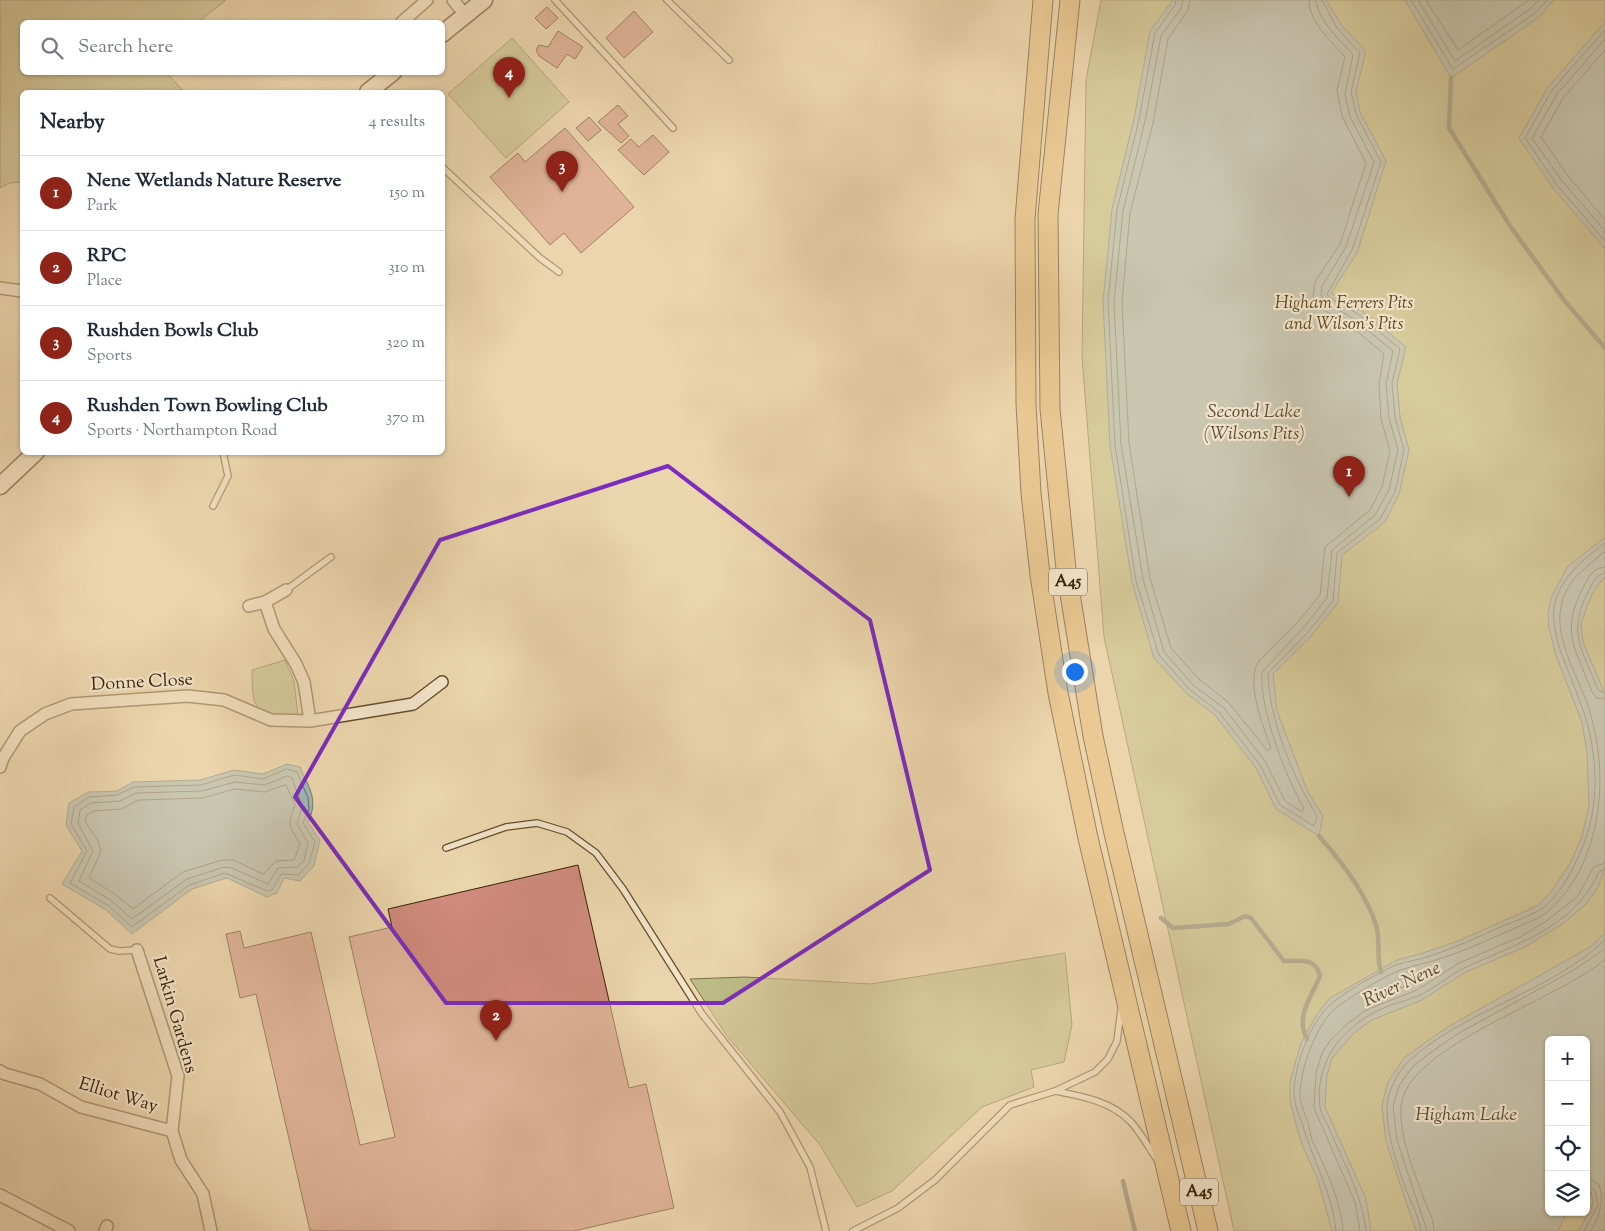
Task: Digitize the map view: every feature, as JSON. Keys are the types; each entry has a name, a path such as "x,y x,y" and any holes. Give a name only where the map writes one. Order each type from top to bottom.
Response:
{"highway":[{"name":"A45","path":"1043,0 1025,219 1026,404 1031,493 1040,575 1058,693 1088,838 1181,1231"},
{"name":"A45","path":"1070,0 1048,214 1050,409 1066,569 1093,736 1208,1231"}],"main road":[{"path":"445,32 484,0"},
{"path":"372,90 390,75"},
{"path":"0,486 33,455"}],"street":[{"path":"404,20 427,0"},
{"path":"453,0 466,16"},
{"path":"0,288 20,291"},
{"path":"249,606 265,602 286,590"},
{"path":"265,602 274,629 296,664 304,682 310,721"},
{"name":"Donne Close","path":"0,767 3,758 20,731 45,714 72,704 188,696 224,700 271,720 310,721 413,704 442,682"},
{"name":"Larkin Gardens","path":"137,950 178,1076 172,1130 181,1160 203,1194 210,1231"},
{"name":"Elliot Way","path":"2,1076 40,1084 81,1107 172,1130"},
{"path":"0,1195 69,1231"}],"lane":[{"path":"555,0 673,128"},
{"path":"667,0 729,60"},
{"path":"445,170 540,258 559,272"},
{"path":"213,506 228,476 224,455"},
{"path":"286,590 331,557"},
{"path":"446,848 506,827 537,822 567,832 596,853 628,897 702,1014 780,1112 810,1167 826,1231"},
{"path":"50,898 110,949 119,951 137,950"},
{"path":"853,1231 898,1208 935,1180 1010,1105 1055,1092 1096,1072 1108,1059 1117,1042 1123,981"},
{"path":"1055,1092 1086,1098 1110,1106 1130,1121 1169,1177"}],"highlighted area":[{"path":"668,466 870,620 930,870 723,1003 446,1003 295,797 440,540"}],"green space":[{"path":"0,0 226,0 201,20 20,20 20,75 169,75 182,90 20,90 20,182 9,183 0,188"},
{"name":"Higham Ferrers Pits and Wilson's Pits","path":"1101,0 1605,0 1605,1231 1234,1231 1104,637 1082,357 1086,80"},
{"path":"512,38 569,102 506,158 448,94"},
{"path":"285,660 294,681 297,716 283,716 264,712 258,708 253,694 252,670"},
{"path":"1065,953 1072,1025 1064,1062 1031,1070 1034,1087 982,1107 892,1191 857,1207 820,1145 727,1036 690,979 745,977 871,984"}],"water":[{"name":"Second Lake (Wilsons Pits)","path":"1173,0 1326,0 1342,26 1366,51 1356,91 1360,112 1386,161 1357,253 1331,293 1361,310 1406,347 1397,383 1400,417 1409,450 1399,494 1385,522 1342,555 1338,603 1311,636 1273,674 1277,711 1307,790 1323,816 1319,836 1276,809 1256,768 1215,715 1186,693 1154,658 1132,582 1110,445 1103,301 1112,209 1134,119 1150,31"},
{"path":"1405,0 1554,0 1538,18 1451,78"},
{"path":"1605,22 1605,249 1553,188 1519,138 1548,87"},
{"name":"River Nene","path":"1605,537 1605,576 1592,594 1581,623 1583,642 1605,694 1605,868 1598,887 1586,904 1564,923 1525,947 1464,973 1422,1000 1372,1020 1354,1033 1332,1058 1327,1075 1325,1107 1366,1199 1371,1231 1332,1231 1318,1180 1301,1142 1290,1102 1290,1082 1301,1043 1317,1014 1330,998 1397,960 1458,941 1537,906 1551,892 1571,862 1582,836 1589,805 1587,753 1582,722 1556,656 1549,628 1548,615 1551,598 1568,566"},
{"path":"287,764 300,767 307,781 313,800 313,807 308,822 320,840 314,866 300,881 284,878 277,893 267,897 227,878 192,889 132,934 106,910 62,884 82,851 66,825 69,803 88,792 117,791 133,782 200,780 234,770 263,774"},
{"name":"Higham Lake","path":"1605,933 1605,1231 1579,1231 1587,1216 1590,1216 1590,1210 1593,1204 1590,1192 1590,1036 1545,1036 1545,1216 1565,1216 1558,1231 1416,1231 1386,1142 1382,1105 1388,1082 1404,1058 1430,1039 1453,1024 1590,947"}],"building":[{"path":"547,7 558,18 546,29 535,18"},
{"path":"634,11 653,32 624,58 606,38"},
{"path":"558,31 583,47 575,59 567,54 557,68 539,56 536,50 539,45 548,47"},
{"path":"618,105 628,116 618,124 629,136 621,143 598,122"},
{"path":"589,117 601,130 588,141 576,128"},
{"path":"565,128 634,207 581,253 564,233 550,245 490,177 518,153 525,162"},
{"path":"653,135 669,152 644,175 618,150 631,139 639,147"},
{"path":"578,865 629,1088 646,1084 674,1208 574,1231 310,1231 256,994 240,998 226,934 240,931 244,948 311,932 360,1145 395,1137 349,937 392,927 388,909"}],"waterway":[{"path":"1451,78 1449,128 1510,226 1564,300 1605,348"},
{"name":"River Nene","path":"1319,836 1352,878 1372,913 1378,937 1381,972"},
{"path":"1161,918 1173,928 1229,924 1245,916 1251,918 1284,961 1306,961 1315,966 1320,976 1303,1015 1304,1031 1307,1039"},
{"path":"1123,1181 1135,1231"}],"place":[{"name":"Rushden Town Bowling Club","path":"509,98"},
{"name":"Rushden Bowls Club","path":"562,192"},
{"name":"Nene Wetlands Nature Reserve","path":"1349,497"},
{"name":"RPC","path":"496,1041"}]}
